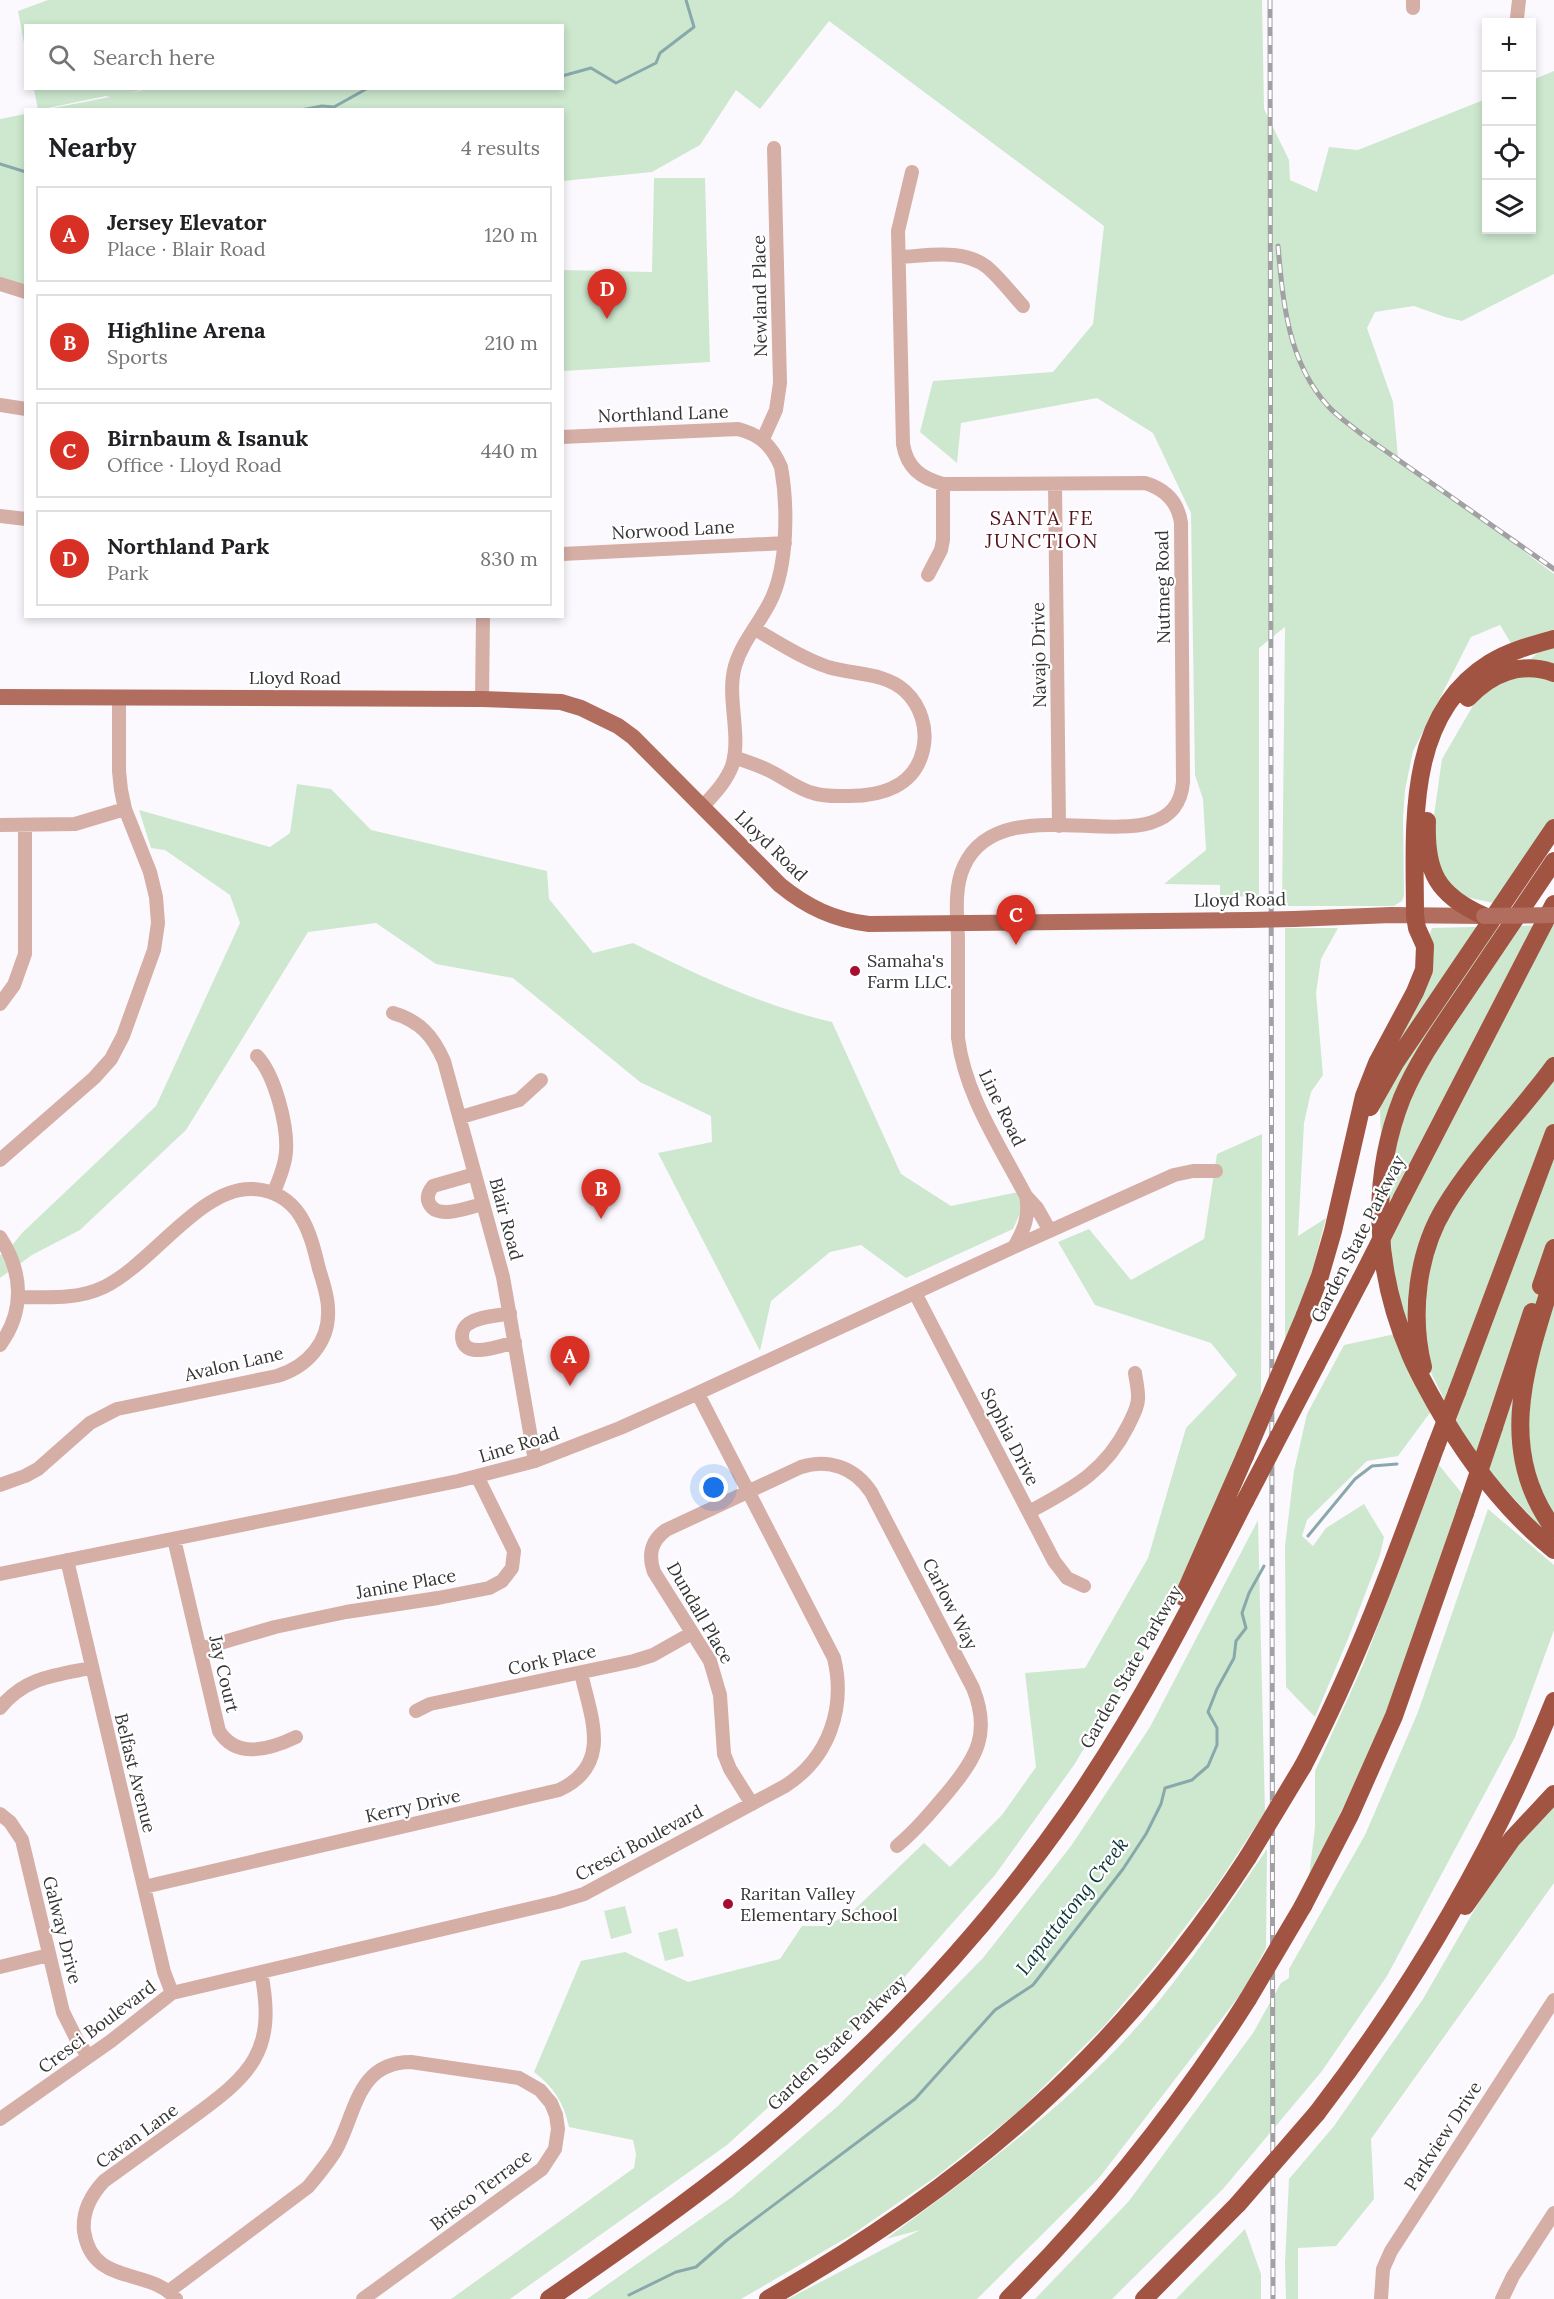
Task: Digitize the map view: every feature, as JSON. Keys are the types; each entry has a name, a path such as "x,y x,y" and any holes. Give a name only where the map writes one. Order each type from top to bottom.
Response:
{"highway":[{"path":"1150,1681 1173,1618 1305,1315 1327,1255 1368,1085 1424,970 1425,946 1417,928 1415,916 1416,799 1424,758 1436,724 1455,694 1480,670 1510,653 1554,639"},
{"path":"1484,916 1449,896 1436,882 1430,866 1427,816 1431,782 1437,760 1443,740 1455,716 1469,697 1485,682 1502,673 1522,668 1554,673"},
{"path":"1351,1154 1368,1111 1391,1069 1554,828"},
{"path":"1554,861 1421,1059 1402,1098 1388,1144 1380,1197 1383,1263 1404,1340 1416,1368 1454,1436 1480,1472 1522,1521 1554,1551"},
{"name":"Garden State Parkway","path":"549,2299 665,2218 745,2156 821,2090 895,2019 964,1945 1029,1865 1088,1783 1150,1681 1554,904"},
{"path":"1431,1395 1420,1352 1417,1307 1423,1262 1432,1234 1444,1208 1461,1183 1554,1066"},
{"path":"768,2299 862,2243 975,2162 1053,2094 1101,2046 1162,1977 1211,1913 1303,1766 1332,1710 1360,1646 1554,1133"},
{"path":"1008,2299 1065,2240 1135,2157 1200,2072 1248,2000 1303,1906 1350,1815 1389,1727 1419,1648 1554,1248"},
{"path":"1554,1275 1525,1379 1519,1423 1526,1474 1540,1507 1554,1529"},
{"path":"1144,2299 1239,2204 1317,2113 1360,2055 1416,1969 1486,1847 1533,1752 1554,1701"},
{"path":"1416,1969 1468,1902 1512,1839 1554,1794"}],"main road":[{"name":"Lloyd Road","path":"0,697 482,699 561,702 602,716 633,737 780,885 797,899 818,911 844,920 869,924 1554,915"}],"street":[{"path":"1517,18 1519,0"},
{"name":"Newland Place","path":"764,439 776,410 780,383 774,148"},
{"name":"Nutmeg Road","path":"912,172 898,231 905,453 912,467 920,476 943,484 1140,483 1154,486 1171,498 1181,523 1183,782 1179,800 1170,812 1153,823 1143,825 1016,826 990,836 979,844 961,874 957,923"},
{"path":"899,257 955,255 976,260 989,268 1023,306"},
{"path":"0,284 24,291"},
{"path":"0,405 24,409"},
{"name":"Northland Lane","path":"564,437 727,428 745,431 764,439"},
{"path":"702,806 723,783 734,757 732,678 740,653 778,585 783,566 785,543 781,468 764,439"},
{"path":"928,575 939,556 943,540 943,484"},
{"name":"Navajo Drive","path":"1055,484 1059,826"},
{"path":"0,516 24,519"},
{"name":"Norwood Lane","path":"564,554 785,543"},
{"path":"482,699 483,618"},
{"path":"734,757 767,769 812,793 832,796 868,796 888,791 906,780 918,764 924,744 924,727 919,709 911,697 898,686 882,677 843,671 814,662 755,629"},
{"path":"0,1160 94,1078 111,1059 123,1036 151,963 158,923 156,897 150,872 125,809 119,771 119,698"},
{"path":"0,825 75,824 125,809"},
{"path":"0,1004 14,985 25,954 25,825"},
{"name":"Line Road","path":"957,923 958,1038 964,1071 972,1092 1026,1196 1029,1208 1025,1228 1014,1247"},
{"name":"Blair Road","path":"393,1013 417,1023 432,1038 444,1061 503,1277 535,1461"},
{"path":"19,1297 67,1297 96,1290 129,1271 211,1201 222,1195 245,1189 274,1192 284,1164 286,1136 272,1078 265,1064 257,1056"},
{"path":"461,1117 519,1100 541,1080"},
{"name":"Line Road","path":"0,1574 477,1476 535,1461 698,1394 1174,1175 1193,1171 1216,1171"},
{"path":"475,1174 433,1186 427,1197 433,1209 444,1212 483,1204"},
{"name":"Avalon Lane","path":"0,1485 38,1469 90,1423 117,1409 277,1376 294,1370 311,1356 326,1330 327,1298 308,1228 296,1210 274,1192"},
{"name":"Line Road","path":"1026,1196 1037,1208 1050,1231"},
{"path":"0,1237 14,1264 19,1297 10,1329 0,1345"},
{"name":"Sophia Drive","path":"915,1293 1060,1570 1067,1578 1084,1586"},
{"path":"510,1312 467,1324 462,1336 467,1347 479,1351 515,1342"},
{"path":"1029,1512 1083,1482 1109,1456 1123,1435 1136,1407 1138,1397 1135,1373"},
{"name":"Cresci Boulevard","path":"0,2119 172,1993 584,1894 792,1781 813,1761 824,1746 837,1709 839,1690 836,1668 829,1645 698,1394"},
{"name":"Carlow Way","path":"749,1491 801,1467 816,1464 841,1466 860,1477 871,1492 973,1688 981,1718 981,1735 976,1753 969,1767 939,1804 897,1846"},
{"name":"Janine Place","path":"200,1649 297,1622 489,1588 502,1581 512,1568 514,1551 477,1476"},
{"name":"Dundall Place","path":"749,1491 659,1535 652,1548 651,1563 654,1572 710,1661 717,1682 724,1754 730,1769 752,1804"},
{"name":"Jay Court","path":"174,1539 219,1731 229,1744 243,1749 269,1749 296,1737"},
{"name":"Belfast Avenue","path":"67,1560 164,1972 172,1993"},
{"name":"Cork Place","path":"416,1711 430,1704 581,1673 653,1655 692,1633"},
{"path":"0,1708 15,1691 29,1683 91,1668"},
{"name":"Kerry Drive","path":"144,1887 568,1786 578,1779 587,1767 595,1745 594,1730 581,1673"},
{"name":"Galway Drive","path":"0,1814 10,1822 22,1840 63,2012 88,2056"},
{"path":"0,1966 49,1955"},
{"name":"Cavan Lane","path":"173,2295 147,2281 113,2272 96,2258 87,2242 84,2229 85,2210 95,2190 104,2181 227,2092 247,2072 258,2053 265,2032 266,2003 261,1972"},
{"name":"Parkview Drive","path":"1381,2299 1383,2269 1391,2251 1554,2000"},
{"name":"Brisco Terrace","path":"173,2295 308,2187 335,2150 364,2084 379,2070 396,2063 411,2062 519,2078 540,2090 551,2103 558,2129 555,2149 542,2169 363,2299"},
{"path":"1502,2299 1513,2276 1554,2213"}],"green space":[{"path":"48,0 1262,0 1264,109 1289,160 1290,180 1317,192 1329,147 1358,150 1482,101 1482,234 1536,234 1536,78 1554,71 1554,274 1462,321 1414,306 1375,312 1367,328 1393,402 1398,457 1554,574 1554,637 1515,650 1500,625 1471,637 1413,751 1405,790 1404,895 1402,901 1394,906 1282,906 1285,627 1259,648 1259,896 1220,897 1220,885 1164,884 1206,850 1203,799 1195,775 1191,513 1153,433 1097,398 961,423 957,463 920,432 933,381 1053,372 1093,324 1104,226 829,21 760,109 736,90 700,145 652,172 564,181 564,108 53,108 110,97 106,96 38,108 34,90 140,90 131,93 143,90 564,90 564,24 24,24 24,43 18,11"},
{"path":"24,114 24,286 0,278 0,119"},
{"path":"654,178 705,178 710,362 564,371 564,270 652,272"},
{"path":"1554,645 1554,824 1493,903 1457,895 1439,876 1431,836 1442,759 1478,697 1514,674 1543,648"},
{"path":"297,784 331,789 371,830 547,871 549,899 593,953 633,943 706,978 756,998 832,1022 901,1174 951,1206 1018,1192 1022,1209 1013,1229 906,1278 861,1245 830,1252 771,1301 760,1351 658,1153 712,1142 711,1116 640,1082 513,978 436,964 376,923 308,932 186,1130 80,1230 32,1255 0,1278 0,1255 5,1254 22,1233 156,1106 240,923 230,895 165,850 151,848 139,810 270,847 290,833"},
{"path":"1554,925 1554,1541 1492,1475 1460,1432 1402,1313 1390,1257 1383,1191 1380,1110 1385,1059 1432,928"},
{"path":"1285,928 1338,928 1321,959 1316,993 1323,1075 1311,1092 1304,1123 1298,1236 1326,1218 1307,1290 1285,1347"},
{"path":"1262,1134 1261,1407 1247,1451 1151,1638 1074,1765 995,1875 877,2008 727,2145 510,2299 451,2299 634,2168 636,2154 633,2140 569,2127 557,2096 534,2072 581,1961 625,1952 688,1982 780,1959 802,1926 827,1926 854,1910 924,1843 950,1867 1002,1815 1036,1767 1025,1673 1085,1668 1148,1558 1186,1428 1237,1375 1211,1343 1095,1305 1058,1242 1089,1229 1131,1280 1204,1239 1217,1154"},
{"path":"1395,1334 1432,1410 1398,1456 1367,1461 1307,1520 1302,1536 1313,1546 1326,1528 1364,1504 1384,1537 1380,1555 1348,1639 1315,1717 1286,1687 1285,1546 1294,1471 1307,1414 1344,1345"},
{"path":"1439,1465 1464,1496 1386,1720 1309,1877 1315,1827 1315,1771 1363,1665"},
{"path":"1488,1509 1554,1565 1554,1630 1515,1737 1387,1976 1322,2071 1223,2189 1112,2299 1035,2299 1129,2201 1253,2033 1281,1983 1289,1978 1289,1969 1365,1835 1418,1712"},
{"path":"1258,1520 1265,1812 1215,1888 1159,1961 1105,2025 1019,2111 937,2176 850,2236 741,2299 587,2299 732,2197 838,2106 983,1958 1071,1846 1150,1727"},
{"path":"1554,1806 1554,1883 1371,2139 1374,2199 1336,2246 1298,2248 1298,2299 1286,2299 1285,2263 1289,2179 1334,2126 1423,1999 1509,1850"},
{"path":"1267,1849 1266,1948 1243,1991 1099,2178 977,2299 788,2299 920,2230 886,2239 1020,2136 1084,2081 1160,2000"},
{"path":"625,1906 632,1933 611,1939 604,1911"},
{"path":"677,1928 684,1956 665,1961 658,1933"},
{"path":"1245,2229 1261,2274 1261,2299 1176,2299"}],"waterway":[{"path":"564,75 591,68 616,83 656,63 660,53 694,27 686,0"},
{"path":"312,108 334,107 364,90"},
{"path":"0,164 24,171"},
{"name":"Lapattatong Creek","path":"1308,1536 1355,1479 1372,1466 1397,1464"},
{"name":"Lapattatong Creek","path":"629,2295 676,2272 696,2267 727,2240 915,2099 995,2010 1033,1985 1123,1869 1146,1834 1161,1804 1165,1788 1192,1780 1208,1766 1217,1745 1217,1728 1208,1712 1217,1689 1234,1658 1236,1641 1246,1628 1242,1613 1249,1593 1264,1566"}],"railway":[{"path":"1270,0 1273,2299"},
{"path":"1278,246 1285,310 1296,351 1315,389 1328,406 1360,433 1554,569"}],"place":[{"name":"Northland Park","path":"607,319"},
{"name":"Birnbaum & Isanuk","path":"1016,945"},
{"name":"Samaha's Farm LLC.","path":"855,971"},
{"name":"Highline Arena","path":"601,1219"},
{"name":"Jersey Elevator","path":"570,1386"},
{"name":"Raritan Valley Elementary School","path":"728,1904"}],"district":[{"name":"SANTA FE JUNCTION","path":"1042,530"}]}
